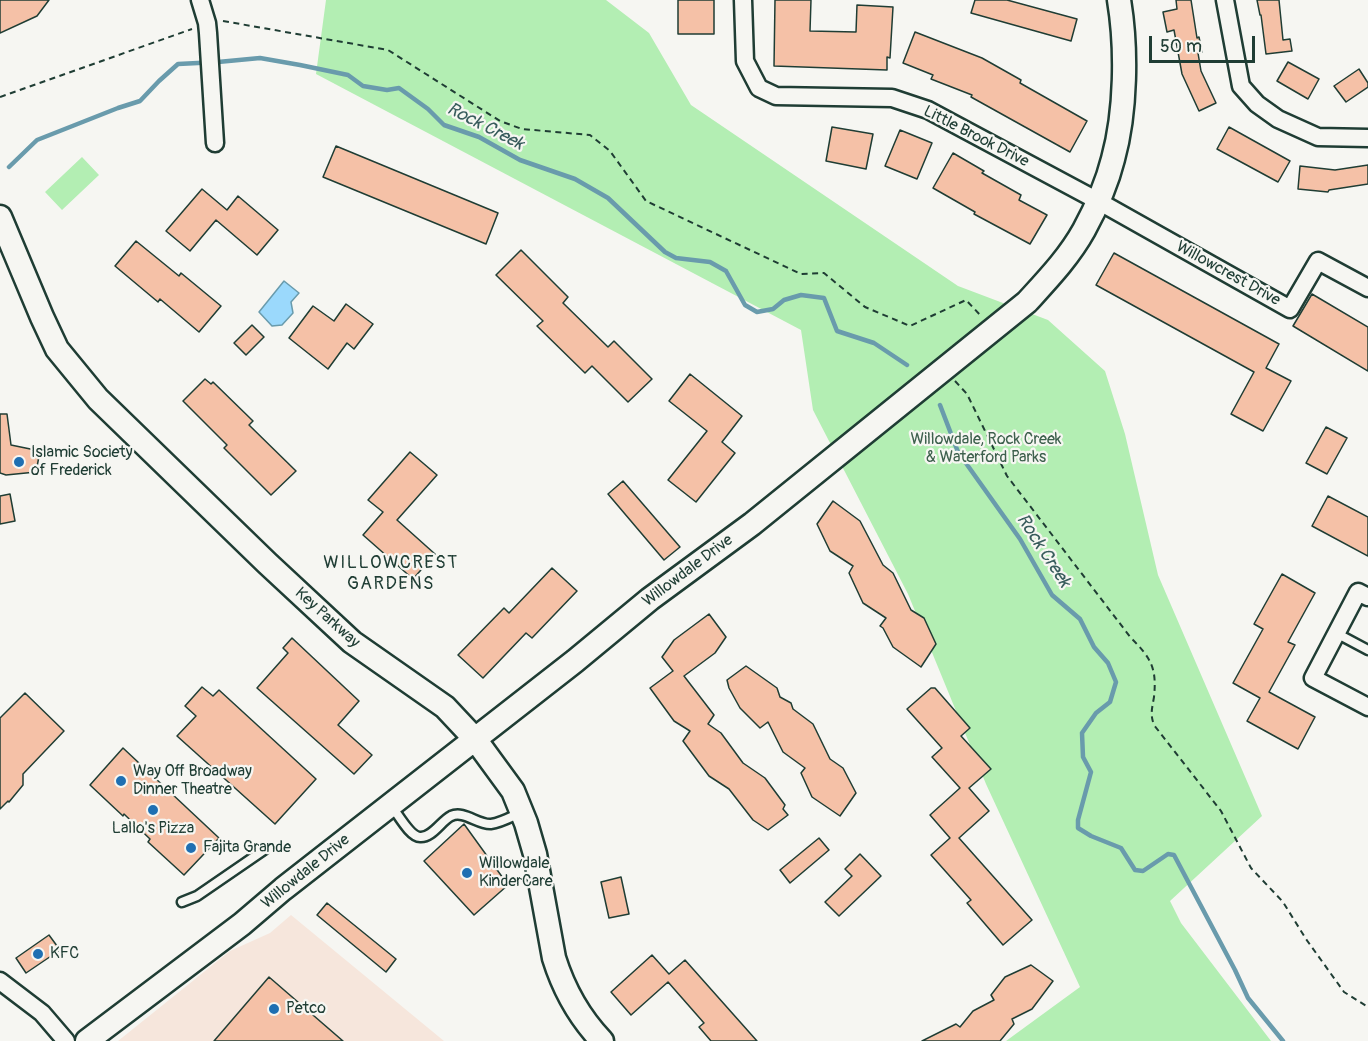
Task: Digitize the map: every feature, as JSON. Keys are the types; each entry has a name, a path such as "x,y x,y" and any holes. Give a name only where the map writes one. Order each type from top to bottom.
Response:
{"street":[{"path":"200,0 207,24 214,143"},
{"name":"Little Brook Drive","path":"743,0 745,61 759,88 776,96 892,98 928,110 1098,201"},
{"name":"Willowdale Drive","path":"87,1041 242,924 283,888 575,661 650,599 752,524 1027,302 1065,259 1083,232 1098,201 1113,159 1121,118 1124,58 1119,0"},
{"path":"1225,0 1241,86 1257,104 1278,119 1318,137 1368,138"},
{"name":"Willowcrest Drive","path":"1098,201 1290,309 1318,261 1368,288"},
{"name":"Key Parkway","path":"0,217 57,349 98,399 352,642 446,707 475,739 513,791 535,854 558,970 569,997 580,1015 602,1041"},
{"path":"1368,597 1358,592 1313,678 1368,707"},
{"path":"0,981 42,1013 66,1041"}],"lane":[{"path":"1336,633 1368,650"},
{"path":"390,804 412,834 419,837 427,836 451,816 459,815 493,824 522,812"},
{"path":"182,902 197,896 264,850"}],"path":[{"path":"214,22 226,20 388,50 500,121 522,129 590,135 610,151 646,201 801,274 825,273 865,307 910,326 966,300 993,329"},
{"path":"0,97 201,26"},
{"path":"943,368 967,394 1006,476 1131,638 1146,653 1155,673 1151,715 1154,725 1221,811 1251,868 1282,902 1344,992 1368,1007"}],"shaded area":[{"path":"291,915 444,1041 118,1041 230,951 270,933"}],"green space":[{"name":"Willowdale, Rock Creek & Waterford Parks","path":"326,0 606,0 649,33 691,105 958,286 1048,320 1105,371 1125,434 1158,575 1262,816 1170,901 1181,923 1271,1041 1006,1041 1080,987 986,784 908,594 813,410 801,330 316,74"},
{"path":"82,157 99,175 62,210 45,192"}],"water":[{"path":"284,281 299,293 291,302 293,313 282,325 272,326 259,312"}],"building":[{"path":"0,0 49,0 37,16 0,33"},
{"path":"678,0 714,0 714,34 678,34"},
{"path":"775,0 811,0 810,31 856,32 857,5 893,7 890,58 887,57 887,70 774,66"},
{"path":"975,0 1007,0 1077,19 1071,41 971,13"},
{"path":"1176,0 1191,0 1197,38 1199,37 1202,52 1198,53 1201,71 1216,103 1199,111 1182,74 1174,30 1167,32 1163,12 1177,9"},
{"path":"1257,0 1279,0 1283,40 1290,39 1292,51 1266,54"},
{"path":"915,32 982,58 1021,80 1020,83 1087,121 1070,152 971,97 972,95 931,79 933,75 903,63"},
{"path":"1288,62 1319,79 1308,99 1277,81"},
{"path":"1359,69 1368,87 1346,102 1334,86"},
{"path":"832,127 873,134 866,169 826,161"},
{"path":"1229,127 1290,161 1278,182 1217,149"},
{"path":"900,130 932,143 917,179 885,166"},
{"path":"336,146 498,213 486,244 323,177"},
{"path":"953,153 1021,195 1019,200 1047,215 1030,244 974,214 975,212 933,188"},
{"path":"1368,165 1368,184 1328,192 1298,189 1300,166 1335,170"},
{"path":"202,189 227,210 238,196 278,230 257,255 216,220 190,251 166,231"},
{"path":"136,241 179,276 181,273 221,306 199,332 160,299 158,302 115,266"},
{"path":"521,250 568,297 563,303 608,347 614,341 652,379 628,402 592,366 585,373 537,326 543,321 496,275"},
{"path":"1114,253 1279,344 1266,368 1291,381 1263,431 1231,414 1254,372 1096,285"},
{"path":"1312,294 1368,327 1368,371 1293,326"},
{"path":"346,304 373,324 354,349 347,343 328,369 289,338 313,306 334,321"},
{"path":"252,325 264,337 246,355 234,343"},
{"path":"690,374 742,416 722,442 735,453 696,502 668,480 707,431 669,401"},
{"path":"205,379 211,384 213,382 253,421 249,425 296,471 271,495 224,448 227,445 183,401"},
{"name":"Islamic Society of Frederick","path":"0,414 7,414 11,445 40,451 36,472 6,475 0,473"},
{"path":"1326,427 1347,438 1327,474 1306,463"},
{"path":"410,452 437,475 397,520 435,554 413,579 363,535 383,512 368,500"},
{"path":"623,481 680,547 664,560 608,494"},
{"path":"10,494 15,521 0,524 0,496"},
{"path":"1328,496 1368,517 1368,556 1312,526"},
{"path":"833,501 860,521 883,565 893,573 911,610 924,618 936,644 921,667 893,647 880,626 886,618 863,603 849,573 853,566 830,551 817,524"},
{"path":"552,568 577,591 532,638 526,633 483,678 458,655 504,608 509,613"},
{"path":"1282,574 1315,593 1288,642 1295,645 1269,692 1315,717 1298,749 1247,721 1260,698 1233,683 1263,629 1254,624"},
{"path":"709,614 726,637 715,653 684,676 714,715 708,724 721,733 743,763 765,778 785,805 783,809 788,815 768,830 753,820 729,789 709,776 683,741 690,731 674,721 650,688 673,671 662,657 674,640"},
{"path":"292,638 359,701 338,725 372,755 354,774 257,688 288,653 283,648"},
{"path":"746,666 777,688 780,697 791,703 793,709 813,724 830,759 843,768 856,793 840,816 812,797 801,773 805,768 783,752 768,722 760,728 740,708 727,680"},
{"path":"202,687 213,696 219,690 316,779 275,824 177,736 196,716 185,706"},
{"path":"931,688 935,688 970,728 961,736 991,769 969,788 989,811 959,838 1032,920 1003,945 967,903 971,900 931,855 950,838 930,815 960,788 932,757 942,748 907,709"},
{"path":"25,693 64,731 23,774 23,785 0,809 0,718"},
{"path":"123,748 219,838 184,875 148,842 150,839 124,814 123,816 90,785"},
{"name":"Willowdale KinderCare","path":"464,824 508,885 474,915 424,861"},
{"path":"819,838 829,850 790,883 780,870"},
{"path":"860,854 881,876 839,916 825,902 852,876 845,869"},
{"path":"621,877 629,914 609,918 601,882"},
{"path":"327,903 396,959 386,972 317,915"},
{"name":"KFC","path":"49,935 60,950 26,973 16,958"},
{"path":"652,955 669,974 685,960 757,1041 711,1041 699,1027 704,1023 668,982 631,1015 611,992"},
{"path":"1031,965 1053,981 1032,1009 1012,1019 1014,1024 1000,1041 922,1041 956,1024 960,1027 973,1011 994,1000 991,995 1005,977"},
{"name":"Petco","path":"269,977 343,1041 214,1041"}],"waterway":[{"name":"Rock Creek","path":"9,167 37,140 140,101 178,64 260,58 348,75 363,86 387,90 399,88 428,109 444,125 479,137 520,160 575,179 608,198 665,252 676,258 710,262 726,271 745,305 757,312 773,309 784,300 801,295 824,298 837,331 874,343 907,365"},
{"name":"Rock Creek","path":"940,405 958,452 1020,539 1052,595 1080,619 1094,647 1108,663 1116,682 1110,702 1096,713 1082,733 1083,757 1091,772 1078,820 1078,828 1121,848 1135,870 1143,871 1168,854 1174,855 1248,998 1283,1041"}],"place":[{"name":"Islamic Society of Frederick","path":"19,462"},
{"name":"Way Off Broadway Dinner Theatre","path":"121,781"},
{"name":"Lallo's Pizza","path":"153,810"},
{"name":"Fajita Grande","path":"191,848"},
{"name":"Willowdale KinderCare","path":"467,873"},
{"name":"KFC","path":"38,954"},
{"name":"Petco","path":"274,1009"}],"district":[{"name":"WILLOWCREST GARDENS","path":"391,573"}]}
